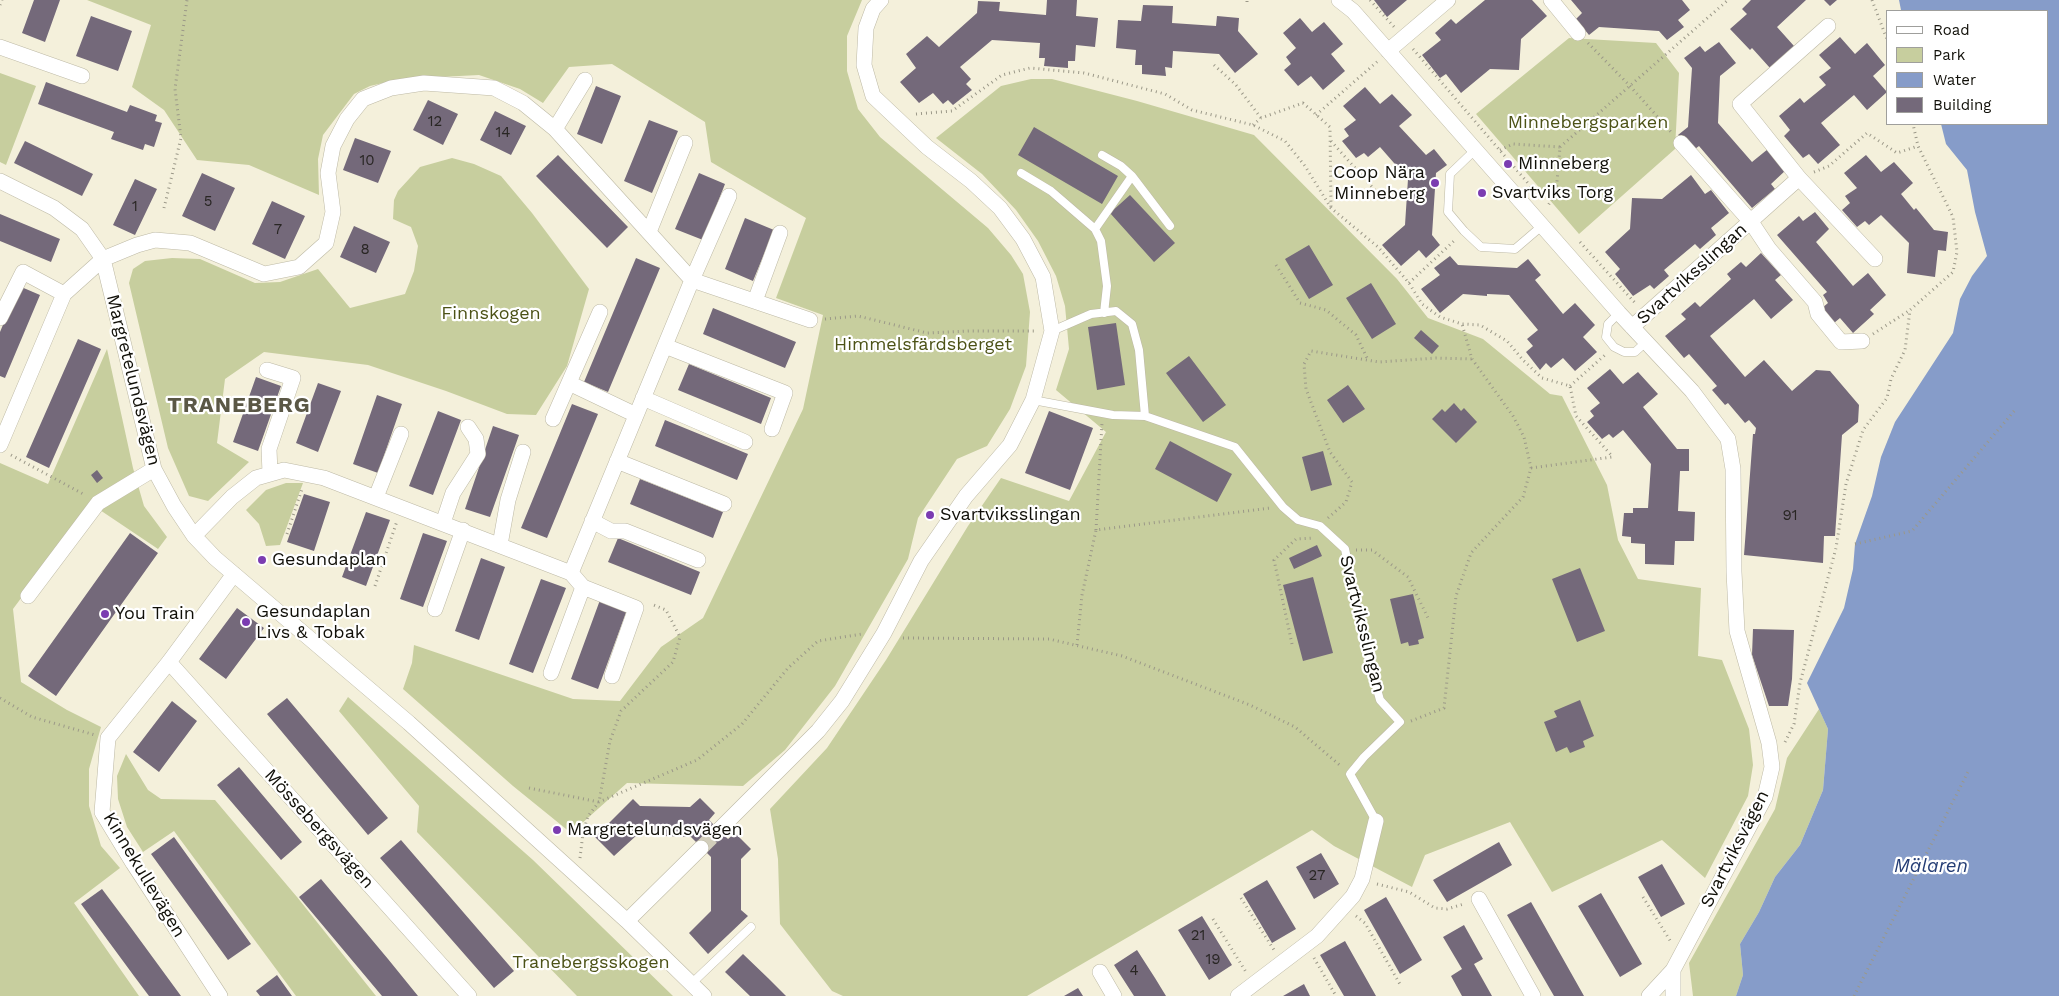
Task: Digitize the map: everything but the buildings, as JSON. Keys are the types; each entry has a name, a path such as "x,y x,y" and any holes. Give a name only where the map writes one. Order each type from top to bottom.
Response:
{"street":[{"path":"719,830 806,744 842,701 884,633 921,561 966,496 1010,445 1034,400 1052,331 1043,277 1023,239 1006,216 971,181 927,147 873,96 864,65 866,28 873,9 881,0"},
{"name":"Svartviksslingan","path":"1339,0 1353,11 1619,313 1692,391 1728,439 1733,469 1734,572 1737,631"},
{"path":"1388,51 1448,0"},
{"path":"1551,0 1578,33"},
{"path":"1828,26 1740,104 1800,178 1875,259"},
{"path":"0,47 82,76"},
{"path":"555,129 585,80"},
{"path":"4,449 64,294 103,259 136,245 164,240 190,243 264,274 299,267 326,243 333,212 328,173 333,146 347,119 364,99 391,88 424,83 494,88 522,103 555,129 692,280 810,320"},
{"path":"649,232 685,143"},
{"name":"Svartviksslingan","path":"1681,143 1751,222 1769,248 1815,302 1818,314 1841,342 1862,341"},
{"name":"Svartviksslingan","path":"1632,327 1800,178"},
{"name":"Margretelundsvägen","path":"0,181 54,208 82,229 103,259 154,469 174,506 194,536 234,574 409,723 627,921 704,996"},
{"path":"571,573 664,346 729,196"},
{"path":"755,301 780,232"},
{"path":"0,318 23,272 64,294"},
{"path":"554,420 600,312"},
{"path":"664,346 785,393 772,429"},
{"path":"267,370 293,378 269,449 270,473"},
{"path":"570,383 636,415"},
{"path":"643,398 745,442"},
{"path":"443,523 453,493 478,454 476,439 468,427"},
{"path":"376,497 402,434"},
{"path":"500,545 508,500 523,452"},
{"path":"617,461 724,504"},
{"path":"28,596 98,503 154,469"},
{"path":"194,536 232,497 256,478 284,470 324,478 571,573 583,587 636,608 612,676"},
{"path":"592,522 611,531 625,532 698,560"},
{"path":"435,609 462,530"},
{"path":"108,738 169,662 234,574"},
{"path":"551,673 583,587"},
{"name":"Svartviksvägen","path":"1649,996 1674,970 1765,797 1772,767 1769,743 1737,631"},
{"name":"Mössebergsvägen","path":"169,662 469,996"},
{"name":"Kinnekullevägen","path":"108,738 102,812 220,996"},
{"path":"1249,991 1317,936 1353,896 1362,880 1376,821"},
{"path":"627,921 701,848"},
{"path":"1479,899 1533,996"},
{"path":"1673,996 1674,970"},
{"path":"1100,972 1114,996"}],"lane":[{"path":"1475,150 1450,174 1448,212 1464,232 1481,247 1515,249 1543,225"},
{"path":"1102,156 1121,166 1132,176 1170,226"},
{"path":"1021,173 1051,191 1095,229 1101,241 1107,286 1104,313"},
{"path":"1095,229 1132,176"},
{"path":"1052,331 1091,314 1116,311 1132,324 1139,350 1145,416"},
{"path":"1619,313 1608,324 1606,337 1614,347 1624,352 1635,352 1646,342"},
{"name":"Svartviksslingan","path":"1034,400 1113,415 1145,416 1235,447 1283,507 1298,520 1320,526 1345,549 1364,646 1380,700 1400,722"},
{"path":"1376,821 1350,774 1364,757 1400,722"},
{"path":"691,984 751,927"}],"path":[{"path":"0,5 2,0"},
{"path":"164,208 181,138 175,89 187,0"},
{"path":"1370,0 1536,192"},
{"path":"1556,193 1560,147 1728,0"},
{"path":"1872,0 1886,37"},
{"path":"1578,33 1630,86 1681,143"},
{"path":"1316,115 1388,51"},
{"path":"1214,64 1236,85 1261,118"},
{"path":"892,116 952,111 1002,75 1030,68 1084,73 1165,94 1192,110 1253,125 1285,141 1305,166 1331,208 1378,247 1409,283 1422,304 1440,317 1462,324 1480,325 1507,341 1542,378 1570,386"},
{"path":"1253,125 1261,118 1303,103 1330,127 1331,208"},
{"path":"1862,341 1910,310 1953,272 1957,252 1952,217 1918,146 1913,125"},
{"path":"1800,178 1829,166 1867,133 1897,153 1918,146"},
{"path":"1330,141 1381,197"},
{"path":"1513,144 1560,147"},
{"path":"1542,198 1554,213"},
{"path":"1409,283 1464,232"},
{"path":"1574,235 1646,315"},
{"path":"1276,265 1300,303 1326,310 1356,335 1368,360"},
{"path":"1772,767 1794,724 1800,683 1836,548 1846,484 1863,430 1887,398 1891,379 1905,350 1910,310"},
{"path":"810,320 858,316 927,333 1052,331"},
{"path":"1400,722 1414,721 1444,708 1456,596 1471,553 1523,497 1531,468 1524,437 1513,416 1472,359 1462,324"},
{"path":"1570,386 1614,347"},
{"path":"1320,526 1346,502 1352,482 1330,452 1306,389 1304,364 1311,350 1379,362 1436,358 1472,359"},
{"path":"1531,468 1613,457 1576,416 1570,386"},
{"path":"1855,544 1912,531 2015,410"},
{"path":"1078,645 1082,595 1096,530 1102,412"},
{"path":"4,449 98,503"},
{"path":"287,534 306,474"},
{"path":"375,586 402,507"},
{"path":"1096,530 1283,507"},
{"path":"1292,644 1274,560 1296,539 1331,536"},
{"path":"1345,549 1372,550 1408,577 1430,620"},
{"path":"577,876 588,816 599,802 610,741 621,711 673,662 680,637 666,610"},
{"path":"529,788 599,802 696,760 742,724 788,668 818,641 862,634"},
{"path":"903,638 1049,639 1122,656 1250,705 1294,727 1350,774"},
{"path":"0,698 32,717 108,738"},
{"path":"1854,996 1969,770"},
{"path":"1362,880 1409,892 1435,908 1447,909 1479,899"},
{"path":"1241,898 1282,963"},
{"path":"1643,898 1674,946 1678,938"},
{"path":"1344,906 1365,923 1401,986"},
{"path":"1213,918 1249,991"},
{"path":"1306,944 1336,996"}],"green space":[{"name":"Himmelsfärdsberget","path":"87,0 862,0 847,36 847,71 858,109 880,137 988,228 1011,255 1023,274 1030,312 1026,366 1010,409 987,446 957,459 918,518 908,559 835,686 785,750 743,786 627,783 571,833 513,786 403,689 412,663 414,645 573,699 620,701 661,647 703,618 803,409 823,315 776,298 806,218 711,162 705,122 612,64 569,67 543,103 520,89 479,75 400,79 370,86 354,94 323,135 318,159 319,195 249,165 197,160 164,110 132,87 151,25"},
{"name":"Minnebergsparken","path":"1569,38 1656,43 1679,73 1675,149 1579,234 1476,114"},
{"path":"0,73 36,86 6,165 0,162"},
{"path":"1031,79 1052,79 1137,101 1254,135 1397,279 1428,318 1483,339 1550,394 1562,396 1607,485 1618,540 1638,579 1701,588 1698,656 1722,660 1749,729 1753,765 1748,796 1705,878 1662,840 1552,892 1510,822 1425,855 1412,887 1334,846 1312,830 1027,996 843,996 832,991 780,924 778,859 770,809 827,748 886,660 968,526 1001,478 1069,501 1106,432 1056,390 1069,349 1065,306 1056,276 1038,241 1016,210 982,174 936,138 1001,86"},
{"name":"Finnskogen","path":"452,158 474,164 501,176 532,213 589,289 567,366 536,415 507,414 368,365 264,352 225,379 217,443 249,462 208,501 189,496 168,448 129,283 133,269 145,261 172,258 200,259 255,283 280,282 318,269 350,308 405,294 414,271 418,246 411,227 393,219 394,200 398,191 420,167"},
{"path":"107,349 133,468 144,506 167,537 158,549 91,504 13,609 21,682 67,710 101,727 89,769 89,806 101,846 120,868 74,903 139,996 0,996 0,463 48,484"},
{"path":"286,483 303,483 280,545 266,546 259,524 246,510 266,490"},
{"name":"Tranebergsskogen","path":"348,697 533,860 673,996 577,996 417,832 419,806 339,711"},
{"path":"1819,709 1828,729 1823,790 1800,845 1775,877 1759,912 1740,944 1743,975 1736,996 1693,996 1689,963 1775,809 1787,758"},
{"path":"126,754 148,790 161,799 215,800 297,897 376,996 296,996 174,831 143,852 127,827 118,799 117,776"}],"water":[{"name":"Mälaren","path":"1899,0 2059,0 2059,996 1736,996 1743,975 1740,944 1759,912 1775,877 1800,845 1823,790 1828,729 1807,683 1844,608 1853,569 1855,544 1872,496 1881,457 1895,422 1953,333 1960,299 1972,276 1987,256 1975,212 1967,170 1946,144 1941,125 2049,125 2049,10 1901,10"}],"tunnel":[{"path":"701,848 719,830"}],"place":[{"name":"Minneberg","path":"1508,164"},
{"name":"Coop Nära Minneberg","path":"1435,183"},
{"name":"Svartviks Torg","path":"1482,193"},
{"name":"Svartviksslingan","path":"930,515"},
{"name":"Gesundaplan","path":"262,560"},
{"name":"You Train","path":"105,614"},
{"name":"Gesundaplan Livs & Tobak","path":"246,622"},
{"name":"Margretelundsvägen","path":"557,830"}],"district":[{"name":"TRANEBERG","path":"239,406"}]}
